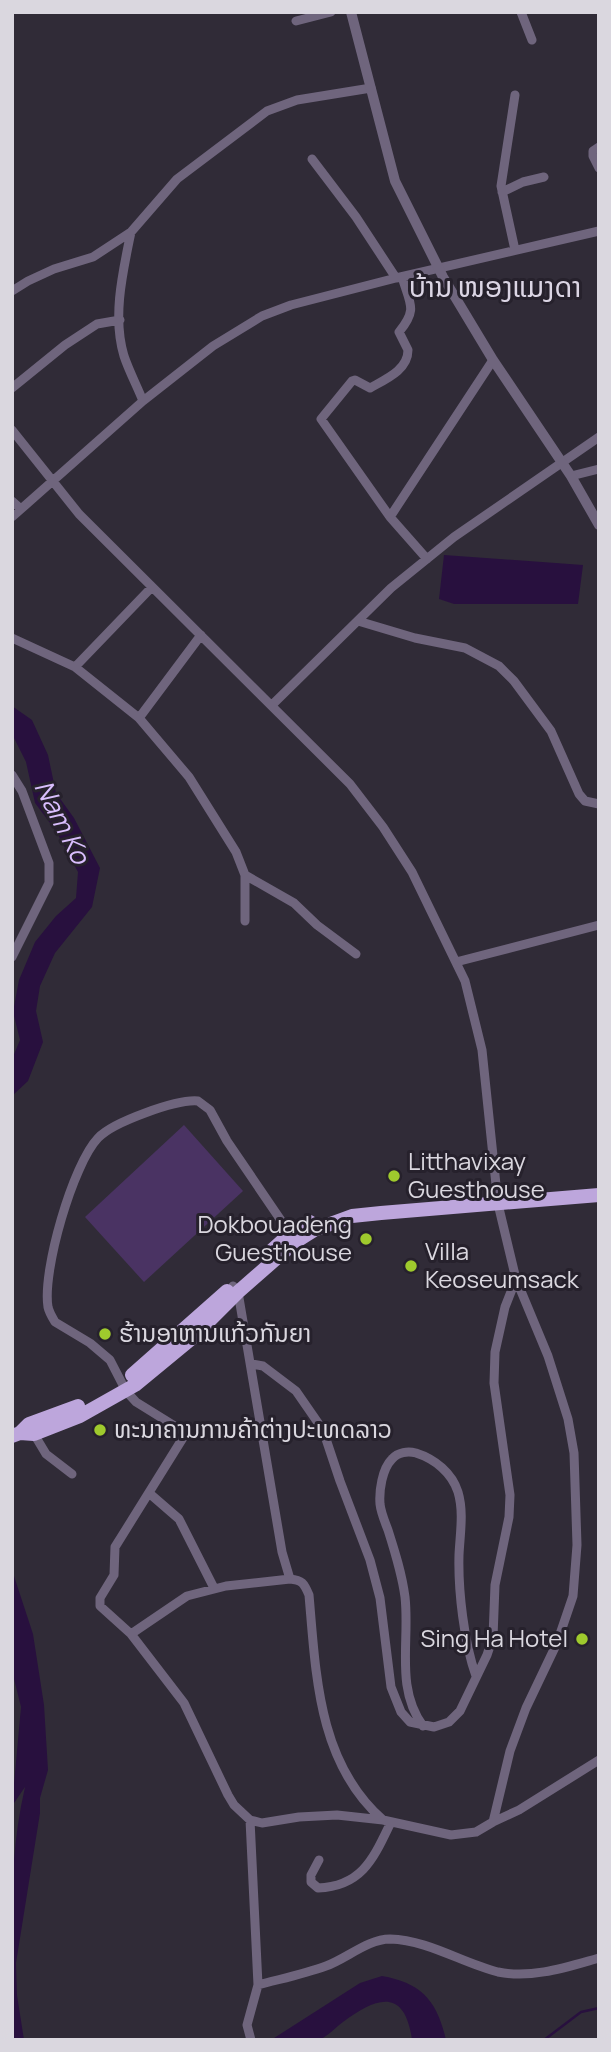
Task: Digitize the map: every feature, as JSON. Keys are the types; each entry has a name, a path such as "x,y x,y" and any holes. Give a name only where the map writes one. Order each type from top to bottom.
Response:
{"highway":[{"path":"22,1434 29,1424 124,1387 192,1338 236,1289 293,1238 352,1216 599,1189"},
{"path":"498,1199 599,1195"}],"street":[{"path":"296,21 331,12"},
{"path":"351,12 395,181 438,268 493,360 571,476 599,525"},
{"path":"521,12 533,40"},
{"path":"12,291 54,269 93,257 131,232 177,179 267,111 297,100 371,88"},
{"path":"515,95 501,175 502,192 515,250"},
{"path":"599,148 593,151 593,156 599,168"},
{"path":"312,159 399,277 411,308 410,319 399,332 408,350 400,370 370,388 352,381 321,419 390,517 427,559"},
{"path":"502,192 523,182 544,177"},
{"path":"12,517 143,401 213,346 262,316 291,305 399,277 599,231"},
{"path":"131,232 121,278 120,320 124,355 143,401"},
{"path":"12,388 65,345 97,324 120,320"},
{"path":"390,517 493,360"},
{"path":"12,430 79,514 273,704 350,784 383,827 412,872 466,981 482,1050 498,1199 516,1279 548,1356 568,1419 574,1453 577,1545 573,1595 557,1643 526,1708 510,1751 493,1822"},
{"path":"273,704 391,588 454,537 599,437"},
{"path":"571,476 599,469"},
{"path":"12,502 21,509"},
{"path":"75,667 152,587"},
{"path":"358,621 415,638 465,648 499,666 514,681 551,731 584,801 599,804"},
{"path":"139,718 201,635"},
{"path":"12,638 75,667 139,718 189,777 236,852 245,875 245,921"},
{"path":"12,775 22,790 49,863 50,883 12,957"},
{"path":"245,875 294,902 317,925 356,954"},
{"path":"457,962 599,925"},
{"path":"293,1238 210,1110 198,1101 153,1111 121,1122 105,1131 81,1161 65,1207 51,1265 48,1306 54,1322 90,1343 110,1360 124,1387 136,1402 186,1433 115,1547 114,1575 99,1602 100,1606 131,1634 184,1703 228,1795 234,1805 250,1820 262,1823 337,1815 387,1821 451,1835 476,1832 519,1810 599,1760"},
{"path":"252,1364 263,1366 296,1391 323,1430 370,1560 380,1598 391,1687 401,1712 410,1722 434,1727 449,1722 460,1711 493,1637 495,1585 509,1517 510,1495 494,1372 495,1352 500,1325 516,1279"},
{"path":"236,1289 252,1364 282,1552 290,1579"},
{"path":"22,1434 72,1474"},
{"path":"423,1726 410,1703 406,1686 405,1599 400,1569 380,1506 385,1470 392,1458 402,1452 412,1452 434,1461 445,1469 457,1489 461,1509 459,1558 465,1632 468,1654 476,1676"},
{"path":"149,1493 179,1519 214,1588"},
{"path":"131,1634 187,1596 214,1588 299,1580 309,1595 317,1686 331,1745 347,1777 370,1809 387,1821"},
{"path":"250,1820 258,1985 247,2025 251,2040"},
{"path":"319,1860 310,1875 314,1885 326,1888 357,1877 366,1867 387,1821"},
{"path":"258,1985 325,1966 373,1943 389,1939 425,1945 500,1972 531,1973 553,1970 599,1958"}],"shaded area":[{"path":"184,1125 243,1191 144,1282 85,1217"}],"water":[{"path":"444,555 583,565 578,604 454,604 439,599"},
{"name":"Nam Ko","path":"12,706 32,720 48,755 56,793 74,818 100,868 92,907 55,953 40,986 36,1011 43,1042 28,1081 12,1096 12,1059 20,1040 13,1012 19,980 35,942 56,916 76,898 78,872 56,831 35,803 26,762 12,734"},
{"path":"12,1570 33,1634 44,1705 48,1770 40,1798 40,1813 16,1963 17,1995 24,2040 12,2040 13,1881 25,1787 12,1806 21,1707 12,1671"},
{"path":"382,1976 407,1983 425,1996 438,2014 446,2040 412,2040 403,2011 396,2004 387,2002 377,2003 355,2013 321,2039 271,2040 360,1983"}],"waterway":[{"path":"544,2040 581,2012 599,2008"}],"place":[{"name":"Litthavixay Guesthouse","path":"394,1176"},
{"name":"Dokbouadeng Guesthouse","path":"366,1239"},
{"name":"Villa Keoseumsack","path":"411,1266"},
{"name":"ຮ້ານອາຫານແກ້ວກັນຍາ","path":"105,1334"},
{"name":"ທະນາຄານການຄ້າຕ່າງປະເທດລາວ","path":"100,1430"},
{"name":"Sing Ha Hotel","path":"582,1639"}],"district":[{"name":"ບ້ານ ໜອງແມງດາ","path":"495,287"}]}
